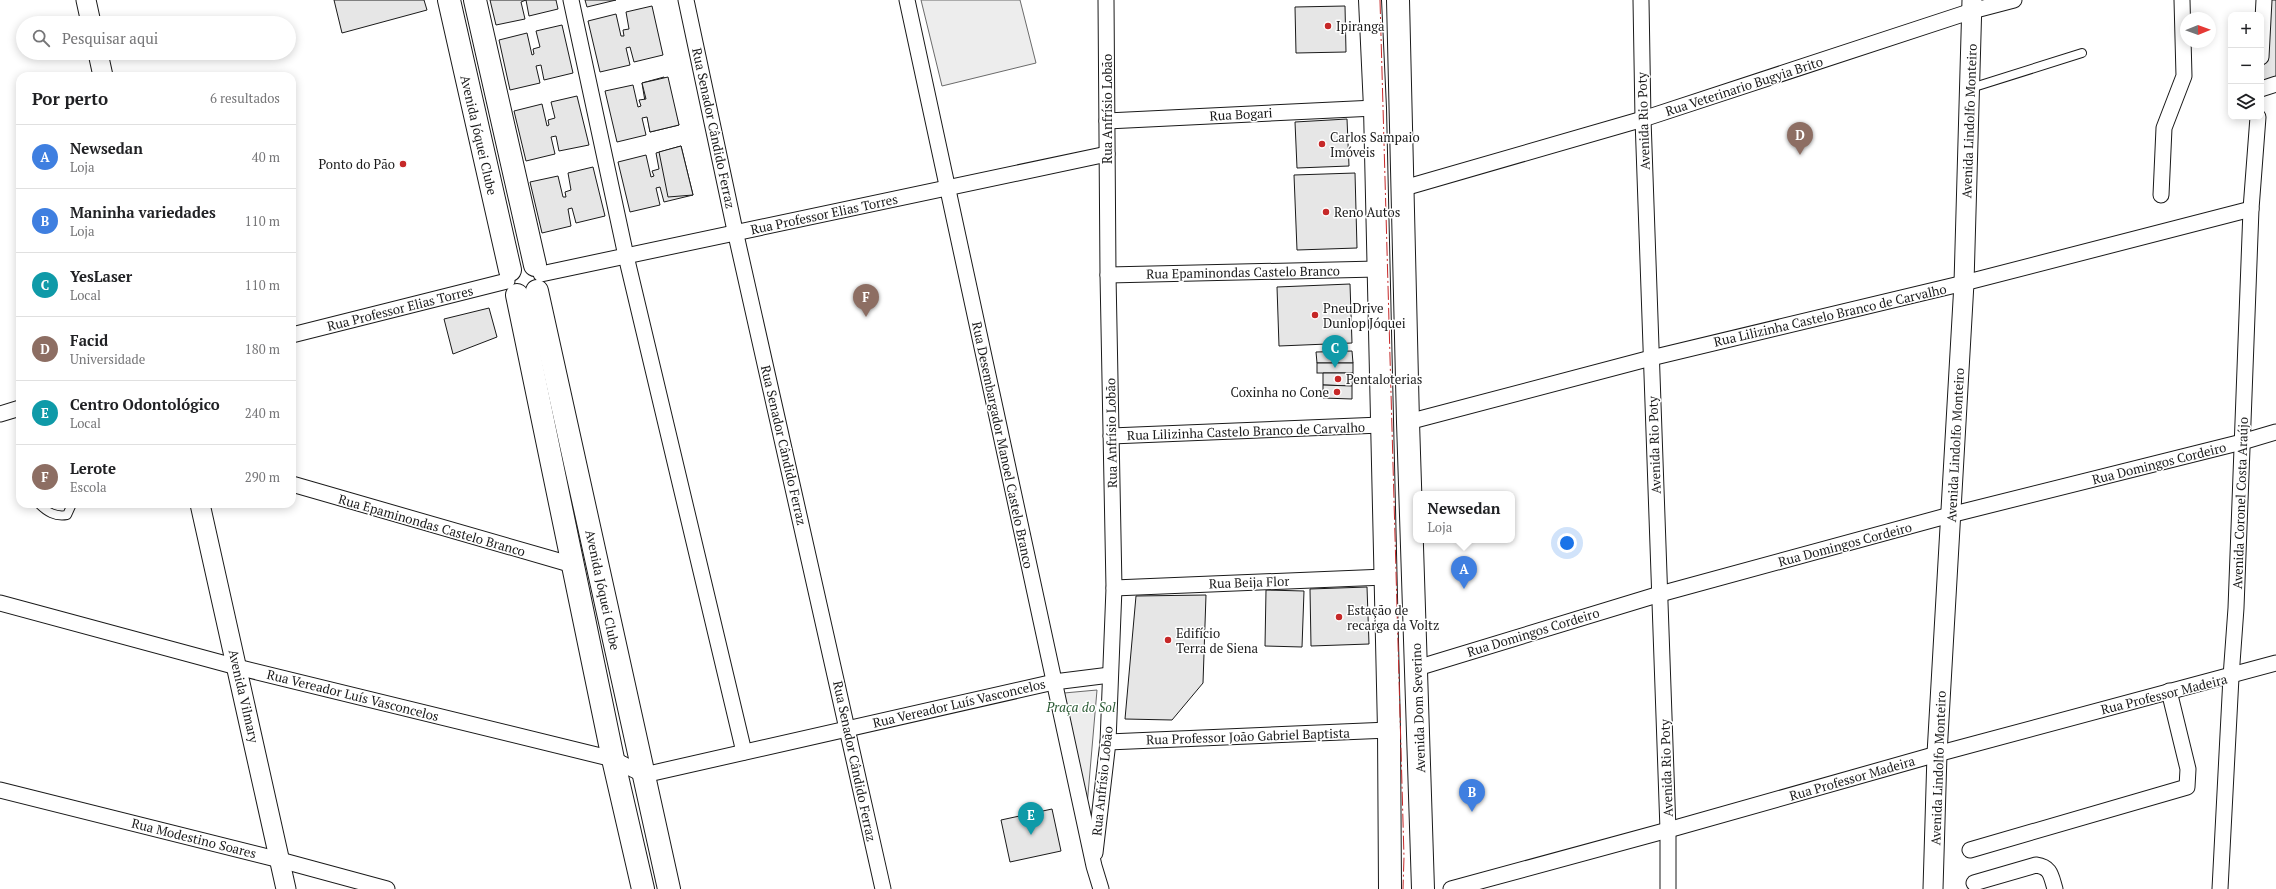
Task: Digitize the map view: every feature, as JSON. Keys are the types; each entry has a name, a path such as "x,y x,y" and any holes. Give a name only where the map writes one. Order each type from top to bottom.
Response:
{"main road":[{"name":"Avenida Jóquei Clube","path":"449,0 524,279 644,775 669,889"},
{"name":"Avenida Jóquei Clube","path":"475,0 573,566 613,759 643,889"},
{"path":"1370,0 1375,108 1377,268 1389,730 1390,889"},
{"name":"Avenida Dom Severino","path":"1398,0 1404,188 1408,422 1423,889"}],"street":[{"path":"86,0 90,16"},
{"path":"571,0 626,256 744,752"},
{"name":"Rua Senador Cândido Ferraz","path":"686,0 736,233 883,889"},
{"name":"Rua Desembargador Manoel Castelo Branco","path":"907,0 1100,889"},
{"name":"Rua Anfrísio Lobão","path":"1094,866 1108,742 1114,588 1108,275 1106,0"},
{"name":"Avenida Rio Poty","path":"1640,0 1668,830 1668,889"},
{"name":"Rua Veterinario Bugyia Brito","path":"1404,188 1643,119 1972,6 2014,0"},
{"path":"2161,195 2164,128 2184,76 2182,0"},
{"path":"2261,48 2264,0"},
{"name":"Avenida Lindolfo Monteiro","path":"1933,889 1937,754 1964,283 1971,88 1972,6"},
{"path":"100,60 102,72"},
{"path":"2264,88 2276,84"},
{"name":"Rua Bogari","path":"1107,121 1375,108"},
{"name":"Avenida Coronel Costa Araújo","path":"2220,889 2236,608 2251,209 2258,120"},
{"name":"Rua Professor Elias Torres","path":"296,334 626,256 1107,154"},
{"name":"Rua Lilizinha Castelo Branco de Carvalho","path":"1408,422 1651,358 1964,283 2251,209"},
{"name":"Rua Epaminondas Castelo Branco","path":"1108,275 1377,268"},
{"path":"0,414 16,409"},
{"name":"Rua Lilizinha Castelo Branco de Carvalho","path":"1111,436 1381,425"},
{"name":"Rua Domingos Cordeiro","path":"1417,668 1660,594 1950,515 2242,442 2276,432"},
{"name":"Rua Epaminondas Castelo Branco","path":"296,485 573,566"},
{"name":"Avenida Vilmary","path":"201,508 286,889"},
{"name":"Rua Beija Flor","path":"1114,588 1385,577"},
{"name":"Rua Vereador Luís Vasconcelos","path":"0,603 237,667 613,759 644,775 1054,682 1110,675"},
{"name":"Rua Professor Madeira","path":"1451,889 1668,830 1937,754 2169,691 2231,677 2276,663"},
{"path":"1970,850 2187,787 2188,769 2169,691"},
{"name":"Rua Professor João Gabriel Baptista","path":"1108,742 1389,730"},
{"name":"Rua Modestino Soares","path":"0,790 280,860 387,889"},
{"path":"1974,883 2036,865 2045,866 2050,872 2055,889"}],"lane":[{"path":"1971,88 2082,53"},
{"path":"43,508 46,511 62,516 67,515 70,508"}],"shaded area":[{"path":"921,0 1020,0 1036,63 942,86"},
{"name":"Praça do Sol","path":"1097,690 1087,806 1064,693"}],"building":[{"path":"334,0 424,0 427,10 342,33"},
{"path":"490,0 526,0 521,2 525,19 496,25"},
{"path":"526,0 556,0 558,9 529,16"},
{"path":"585,0 616,0 587,7"},
{"path":"2264,0 2276,0 2276,84 2264,88 2264,12"},
{"path":"652,6 663,55 634,62 630,47 626,48 630,65 600,72 588,21 616,14 621,36 624,36 623,30 629,29 626,12"},
{"path":"1345,6 1346,52 1296,53 1295,7"},
{"path":"562,25 573,73 544,80 541,65 536,66 540,83 510,90 499,40 527,33 532,55 534,54 533,49 540,47 536,31"},
{"path":"664,77 679,125 650,132 642,83"},
{"path":"668,77 679,125 650,132 647,117 642,118 646,135 617,142 605,91 633,85 638,107 641,106 639,100 646,99 642,83"},
{"path":"577,96 589,145 559,151 556,136 551,137 555,154 526,161 514,111 542,104 547,126 549,125 548,120 555,118 551,102"},
{"name":"Carlos Sampaio Imóveis","path":"1347,119 1349,166 1297,168 1295,122"},
{"path":"681,146 693,195 664,202 660,187 656,188 660,205 630,212 618,162 646,155 651,177 654,176 652,171 659,169 656,153"},
{"path":"681,146 693,195 668,197 659,152"},
{"path":"593,167 605,216 576,223 572,208 568,209 571,226 542,233 530,182 558,176 563,197 566,197 565,192 571,190 568,173"},
{"name":"Reno Autos","path":"1355,173 1357,248 1297,250 1294,175"},
{"name":"PneuDrive Dunlop Jóquei","path":"1350,284 1352,343 1279,346 1277,287"},
{"path":"489,308 497,337 453,354 444,319"},
{"path":"1352,351 1353,363 1317,363 1316,352"},
{"path":"1317,363 1353,363 1353,373 1317,373"},
{"name":"Pentaloterias","path":"1323,373 1353,373 1352,386 1323,385"},
{"name":"Coxinha no Cone","path":"1323,385 1352,386 1352,399 1323,398"},
{"name":"Estação de recarga da Voltz","path":"1367,587 1369,644 1311,646 1310,589"},
{"path":"1266,590 1304,591 1302,647 1265,646"},
{"name":"Edifício Terra de Siena","path":"1206,595 1203,683 1172,720 1125,719 1136,596"},
{"path":"1052,809 1061,851 1010,862 1001,820"}],"power":[{"path":"1380,0 1404,857 1403,889"}],"place":[{"name":"Ipiranga","path":"1328,26"},
{"name":"Carlos Sampaio Imóveis","path":"1322,144"},
{"name":"Facid","path":"1800,155"},
{"name":"Ponto do Pão","path":"403,164"},
{"name":"Reno Autos","path":"1326,212"},
{"name":"PneuDrive Dunlop Jóquei","path":"1315,315"},
{"name":"Lerote","path":"866,317"},
{"name":"YesLaser","path":"1335,368"},
{"name":"Pentaloterias","path":"1338,379"},
{"name":"Coxinha no Cone","path":"1337,392"},
{"name":"Newsedan","path":"1464,589"},
{"name":"Estação de recarga da Voltz","path":"1339,617"},
{"name":"Edifício Terra de Siena","path":"1168,640"},
{"name":"Maninha variedades","path":"1472,812"},
{"name":"Centro Odontológico","path":"1031,835"}]}
